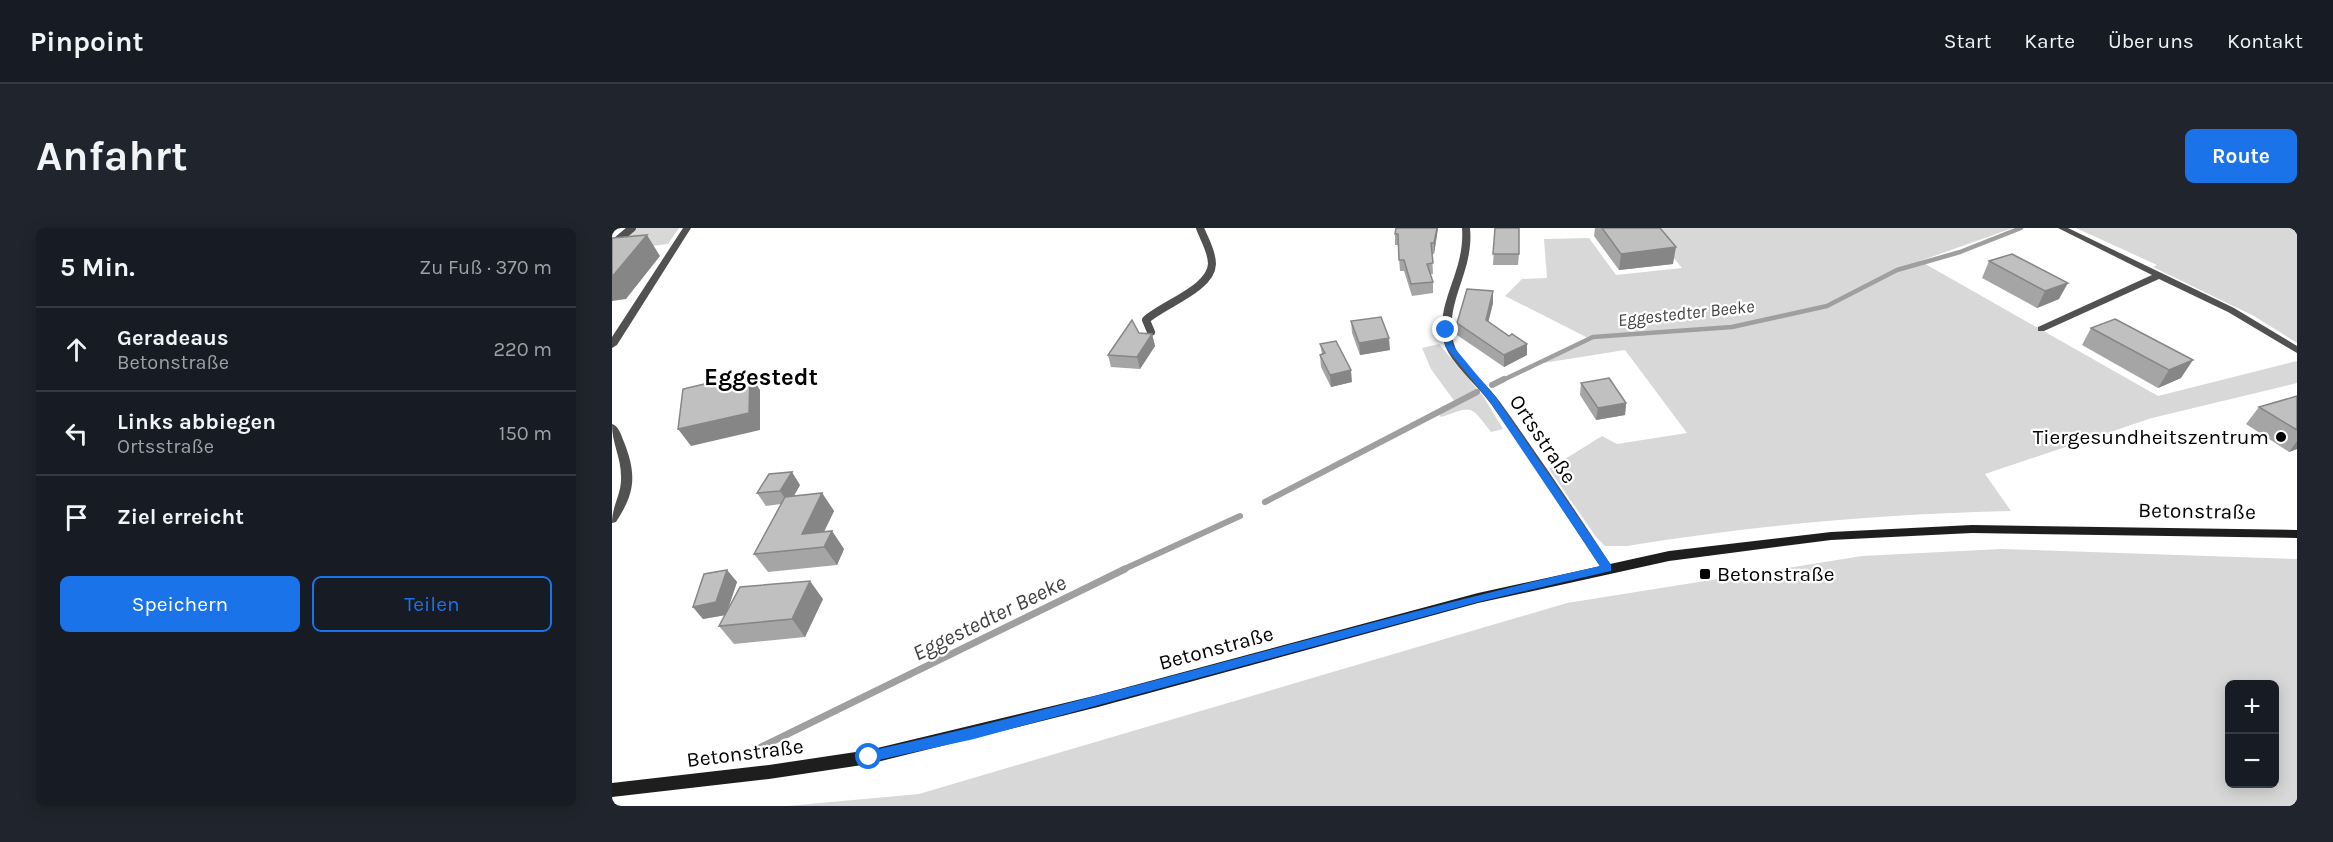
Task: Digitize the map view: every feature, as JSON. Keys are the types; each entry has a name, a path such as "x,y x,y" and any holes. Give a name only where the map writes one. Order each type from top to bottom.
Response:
{"main road":[{"name":"Betonstraße","path":"612,790 769,772 869,757 1008,725 1478,598 1669,556 1831,536 1937,531 2043,529 2297,534"}],"street":[{"path":"612,345 687,228"},
{"name":"Ortsstraße","path":"1466,228 1465,254 1459,283 1448,313 1449,346 1493,400 1607,568"},
{"path":"2062,228 2231,310 2297,350"},
{"path":"2041,329 2160,275"},
{"path":"612,427 628,469 627,492 612,519"}],"lane":[{"path":"612,245 632,228"},
{"path":"1151,332 1146,320 1153,311 1188,293 1204,280 1211,269 1210,254 1200,228"}],"shaded area":[{"path":"637,228 679,228 668,244 612,251"},
{"path":"1649,228 2013,228 1920,261 2158,396 2297,361 2297,383 2152,418 1985,474 2011,511 1818,522 1722,532 1627,546 1605,546 1596,537 1549,469 1602,436 1617,444 1687,433 1625,350 1537,364 1588,338 1505,296 1522,279 1547,278 1544,239 1589,238 1616,275 1682,268"},
{"path":"2076,228 2297,228 2297,343 2254,316 2153,267 2157,265"},
{"path":"1439,344 1483,396 1503,429 1491,432 1479,416 1470,410 1441,417 1436,411 1455,402 1431,369 1422,348"},
{"path":"2001,549 2297,559 2297,806 787,806 919,794 1567,603 1862,556"}],"building":[{"path":"1396,228 1437,228 1434,243 1431,243 1433,263 1427,264 1433,282 1411,284 1404,260 1399,260"},
{"path":"1495,228 1519,228 1519,254 1493,254"},
{"path":"1602,228 1660,228 1676,247 1621,254"},
{"path":"647,235 612,277 612,238"},
{"path":"2012,254 2068,283 2045,291 1989,261"},
{"path":"1467,289 1493,291 1486,320 1509,336 1512,334 1527,344 1504,355 1457,323"},
{"path":"1381,317 1389,338 1359,343 1351,321"},
{"path":"2115,319 2193,360 2169,370 2091,328"},
{"path":"1132,320 1139,333 1152,334 1137,357 1108,355"},
{"path":"1336,341 1351,370 1330,375 1320,355 1325,353 1320,344"},
{"path":"750,373 749,413 678,429 683,389"},
{"path":"1609,378 1626,403 1598,408 1581,383"},
{"path":"2297,396 2297,430 2259,407"},
{"path":"792,472 780,491 757,493 769,474"},
{"path":"822,493 802,534 832,531 824,547 754,554 785,497"},
{"path":"727,570 716,602 693,607 704,574"},
{"path":"810,581 792,619 719,626 740,587"}],"waterway":[{"name":"Eggestedter Beeke","path":"1501,381 1593,337 1732,327 1827,306 1897,270 1960,252 2021,228"},
{"name":"Eggestedter Beeke","path":"1492,385 1504,379"},
{"name":"Eggestedter Beeke","path":"1265,502 1477,392"},
{"name":"Eggestedter Beeke","path":"1122,570 1240,516"},
{"name":"Eggestedter Beeke","path":"753,751 1125,569"}],"place":[{"name":"Tiergesundheitszentrum","path":"2281,437"},
{"name":"Betonstraße","path":"1705,574"}],"district":[{"name":"Eggestedt","path":"761,377"}],"route":[{"path":"869,757 1098,701 1478,598 1607,568 1493,400 1449,346 1446,330"}]}
